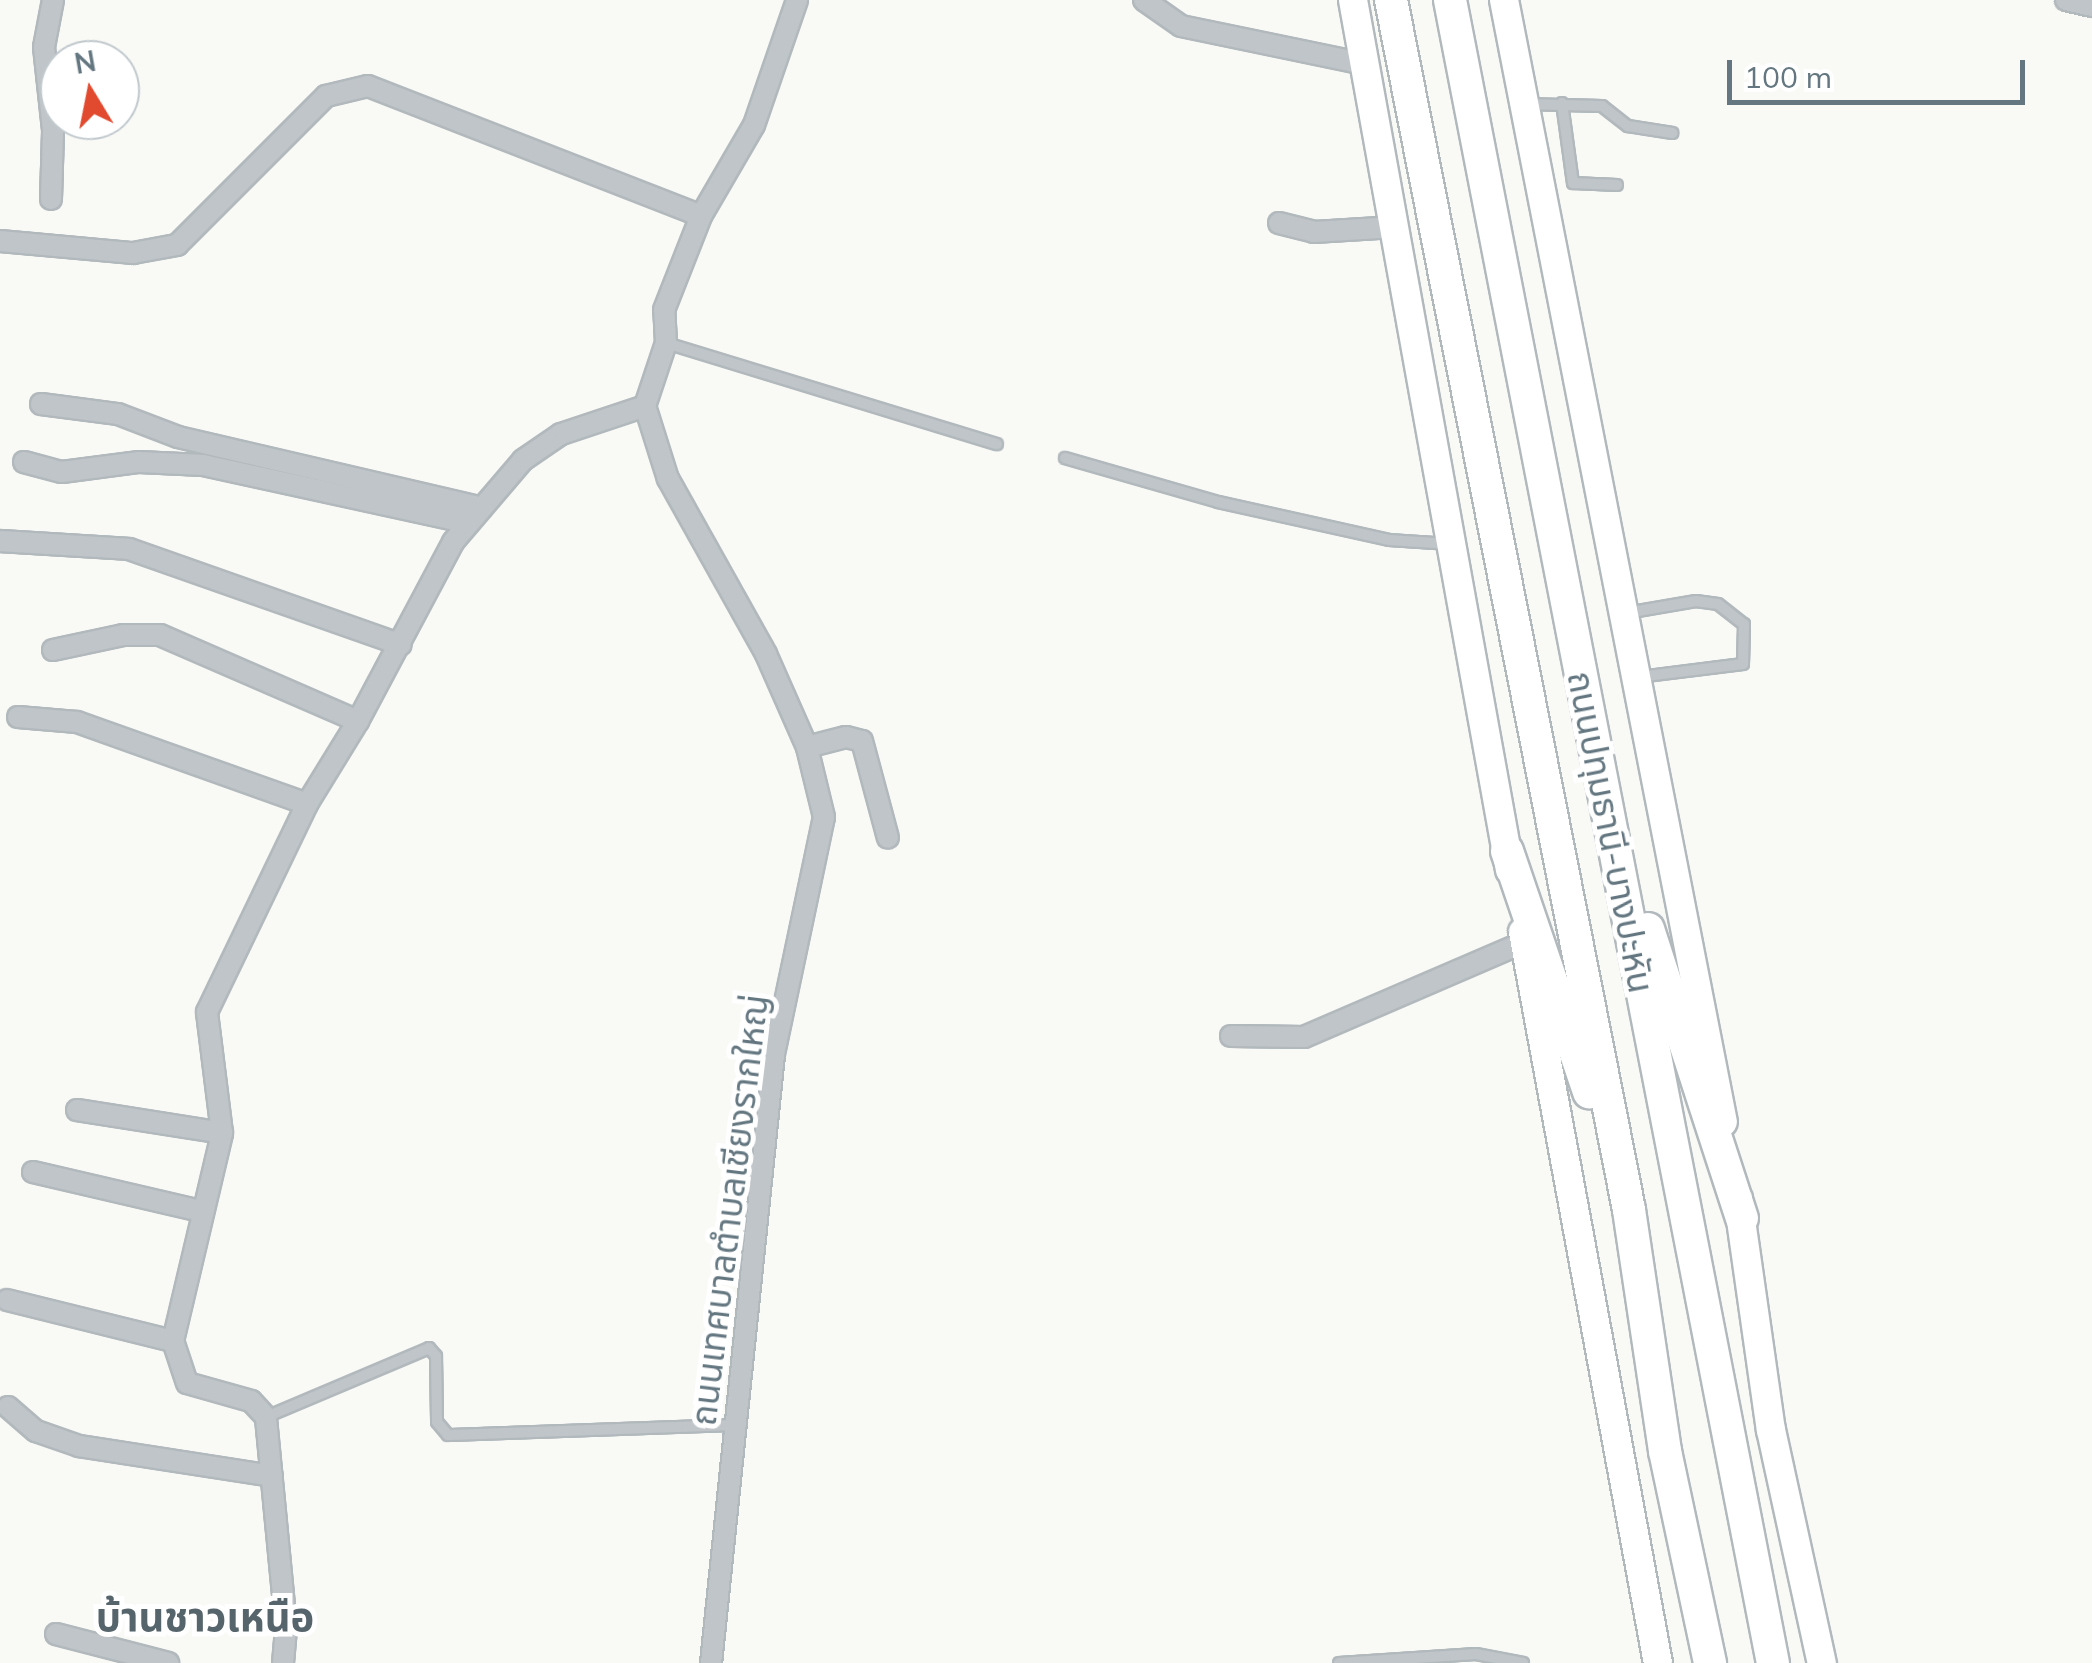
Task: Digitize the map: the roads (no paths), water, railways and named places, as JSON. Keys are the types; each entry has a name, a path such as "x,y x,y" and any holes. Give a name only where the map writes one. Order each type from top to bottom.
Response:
{"main road":[{"path":"1353,0 1456,545 1506,851 1658,1663"},
{"name":"ถนนปทุมธานี-บางปะหัน","path":"1391,0 1629,1210 1665,1451 1710,1663"},
{"name":"ถนนปทุมธานี-บางปะหัน","path":"1450,0 1773,1663"},
{"path":"1507,9 1742,1218 1771,1430 1822,1663"},
{"path":"1604,796 1742,1218"},
{"path":"1506,851 1629,1210"}],"street":[{"path":"51,199 53,130 44,47 53,0"},
{"path":"283,1663 286,1626 266,1417 250,1401 186,1383 172,1342 222,1133 207,1012 308,804 476,516 541,445 645,406 666,342 664,310 701,216 754,125 797,0"},
{"path":"1144,0 1181,26 1365,64"},
{"path":"2066,0 2092,6"},
{"path":"0,241 133,252 177,245 326,96 368,86 701,216"},
{"path":"1278,223 1314,232 1396,226"},
{"path":"41,404 118,414 178,437 476,516"},
{"name":"ถนนเทศบาลตำบลเชียงรากใหญ่","path":"645,406 668,479 766,654 808,747 824,817 774,1054 710,1663"},
{"path":"24,462 62,472 139,462 203,465 476,516"},
{"path":"0,541 129,549 401,645"},
{"path":"53,650 123,635 160,635 358,721"},
{"path":"18,718 77,722 308,804"},
{"path":"808,747 846,737 862,741 888,838"},
{"path":"1232,1036 1304,1037 1525,942"},
{"path":"77,1110 222,1133"},
{"path":"33,1172 202,1211"},
{"path":"8,1300 172,1342"},
{"path":"8,1408 36,1431 79,1446 272,1476"},
{"path":"56,1634 168,1663"}],"lane":[{"path":"1562,103 1574,183 1617,185"},
{"path":"1524,104 1602,106 1615,110 1628,126 1672,133"},
{"path":"666,342 998,444"},
{"path":"1065,458 1237,506 1389,540 1456,545"},
{"path":"1625,613 1696,601 1718,604 1744,624 1743,664 1638,677"},
{"path":"266,1417 429,1348 436,1356 437,1422 448,1436 736,1425"},
{"path":"1338,1663 1476,1654 1524,1663"}],"district":[{"name":"บ้านชาวเหนือ","path":"205,1616"}]}
